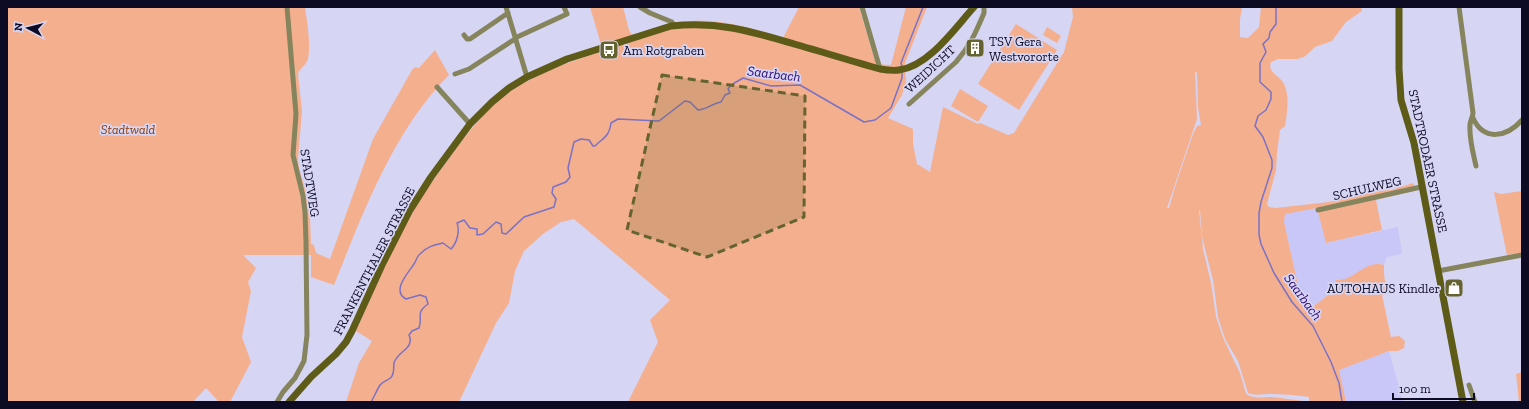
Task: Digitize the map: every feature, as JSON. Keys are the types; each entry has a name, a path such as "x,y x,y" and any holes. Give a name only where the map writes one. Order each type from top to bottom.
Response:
{"main road":[{"name":"FRANKENTHALER STRASSE","path":"289,402 311,377 336,354 346,342 410,210 470,124 492,102 509,88 527,77 567,59 674,26 706,25 742,29 880,69 898,70 910,67 930,55 974,7"},
{"name":"STADTRODAER STRASSE","path":"1399,7 1400,90 1414,143 1421,187 1463,402"}],"street":[{"name":"STADTWEG","path":"277,402 295,378 304,361 307,335 305,212 303,196 293,156 296,114 287,7"},
{"path":"506,7 527,77"},
{"path":"455,74 469,69 515,39 567,14 564,7"},
{"path":"640,7 672,22 674,26"},
{"path":"862,7 880,69"},
{"name":"WEIDICHT","path":"909,104 963,54 970,44 984,13 984,7"},
{"path":"1459,7 1473,118 1480,130 1493,135 1507,132 1522,120"},
{"path":"464,35 467,39 470,39 508,14"},
{"path":"437,87 470,124"},
{"path":"1473,118 1470,122 1470,141 1476,166"},
{"name":"SCHULWEG","path":"1318,210 1421,187"},
{"path":"1438,271 1522,255"},
{"path":"1469,385 1475,402"}],"highlighted area":[{"path":"662,75 805,96 804,217 707,257 627,230"}],"shaded area":[{"path":"1317,208 1326,243 1398,227 1402,254 1387,257 1384,265 1380,264 1344,280 1335,280 1337,288 1309,310 1300,294 1284,222 1285,213"},
{"path":"1389,351 1403,402 1346,402 1338,370"}],"green space":[{"name":"Stadtwald","path":"7,7 305,7 309,53 307,61 298,74 302,111 298,159 310,217 311,244 314,245 316,253 330,259 373,139 412,70 415,67 419,68 435,50 449,75 429,97 411,121 381,174 334,285 311,277 311,255 243,255 256,268 248,282 251,291 242,337 251,362 230,402 219,402 206,388 193,402 7,402"},
{"path":"590,7 623,7 629,30 632,35 678,23 705,21 738,25 783,38 799,7 859,7 876,64 891,65 906,7 927,7 905,63 906,82 902,95 888,118 913,129 913,144 917,164 930,172 943,107 978,124 980,123 1008,135 1014,133 1064,52 1073,17 1072,7 1242,7 1240,37 1248,38 1259,27 1261,7 1361,7 1362,11 1346,22 1332,41 1315,47 1304,57 1297,59 1278,59 1271,62 1270,66 1272,71 1280,78 1286,89 1288,105 1285,126 1280,130 1276,170 1267,204 1269,207 1276,208 1329,202 1377,191 1391,190 1413,183 1417,190 1376,200 1382,230 1326,243 1317,208 1285,214 1284,222 1300,294 1309,310 1337,288 1335,280 1350,277 1368,266 1379,264 1384,265 1386,283 1395,292 1382,295 1391,337 1399,336 1405,341 1404,348 1398,351 1389,351 1339,370 1346,402 1309,402 628,402 658,342 650,320 670,300 574,219 561,222 543,234 524,251 515,271 509,303 496,323 459,402 346,402 359,363 372,341 356,331 383,270 406,224 455,150 489,109 505,95 546,72 603,51","holes":["1195,71 1197,73 1198,107 1201,125 1197,126 1193,134 1169,208 1167,208 1197,119","1199,210 1202,237 1213,280 1218,317 1225,339 1238,361 1248,393 1256,395 1280,394 1309,397 1309,402 1285,398 1255,397 1246,394 1240,373 1224,340 1216,317 1211,283 1203,249"]},
{"path":"1016,24 1057,50 1019,110 978,84"},
{"path":"1047,27 1061,36 1057,43 1043,35"},
{"path":"960,89 988,106 978,122 951,106"},
{"path":"1522,191 1522,253 1507,255 1494,192 1501,194"},
{"path":"1522,372 1522,402 1519,402 1516,374"}],"waterway":[{"name":"Saarbach","path":"902,67 901,63 923,7"},
{"name":"Saarbach","path":"1276,7 1276,24 1270,32 1269,38 1263,44 1266,52 1260,63 1260,82 1271,92 1271,99 1266,110 1258,116 1255,126 1263,137 1272,160 1272,168 1259,213 1259,235 1261,244 1274,273 1292,302 1313,326 1331,362 1339,383 1342,402"},
{"name":"Saarbach","path":"371,402 380,385 392,376 394,363 398,356 410,344 409,335 412,331 419,328 420,313 428,304 426,297 420,295 406,299 402,296 400,291 402,282 418,256 428,248 443,243 451,249 455,244 457,237 457,223 464,220 470,228 477,229 477,235 483,234 496,222 501,224 502,233 506,234 524,217 554,207 556,199 552,193 553,187 566,182 570,177 568,168 574,142 581,139 589,140 593,146 595,146 607,134 611,123 618,119 659,121 685,101 690,102 698,110 721,102 725,95 730,93 728,89 731,85 743,78 771,86 800,85 864,122 875,120 891,108 902,78 902,71"}],"place":[{"name":"TSV Gera Westvororte","path":"975,48"},
{"name":"Am Rotgraben","path":"609,50"},
{"name":"AUTOHAUS Kindler","path":"1454,288"}]}
